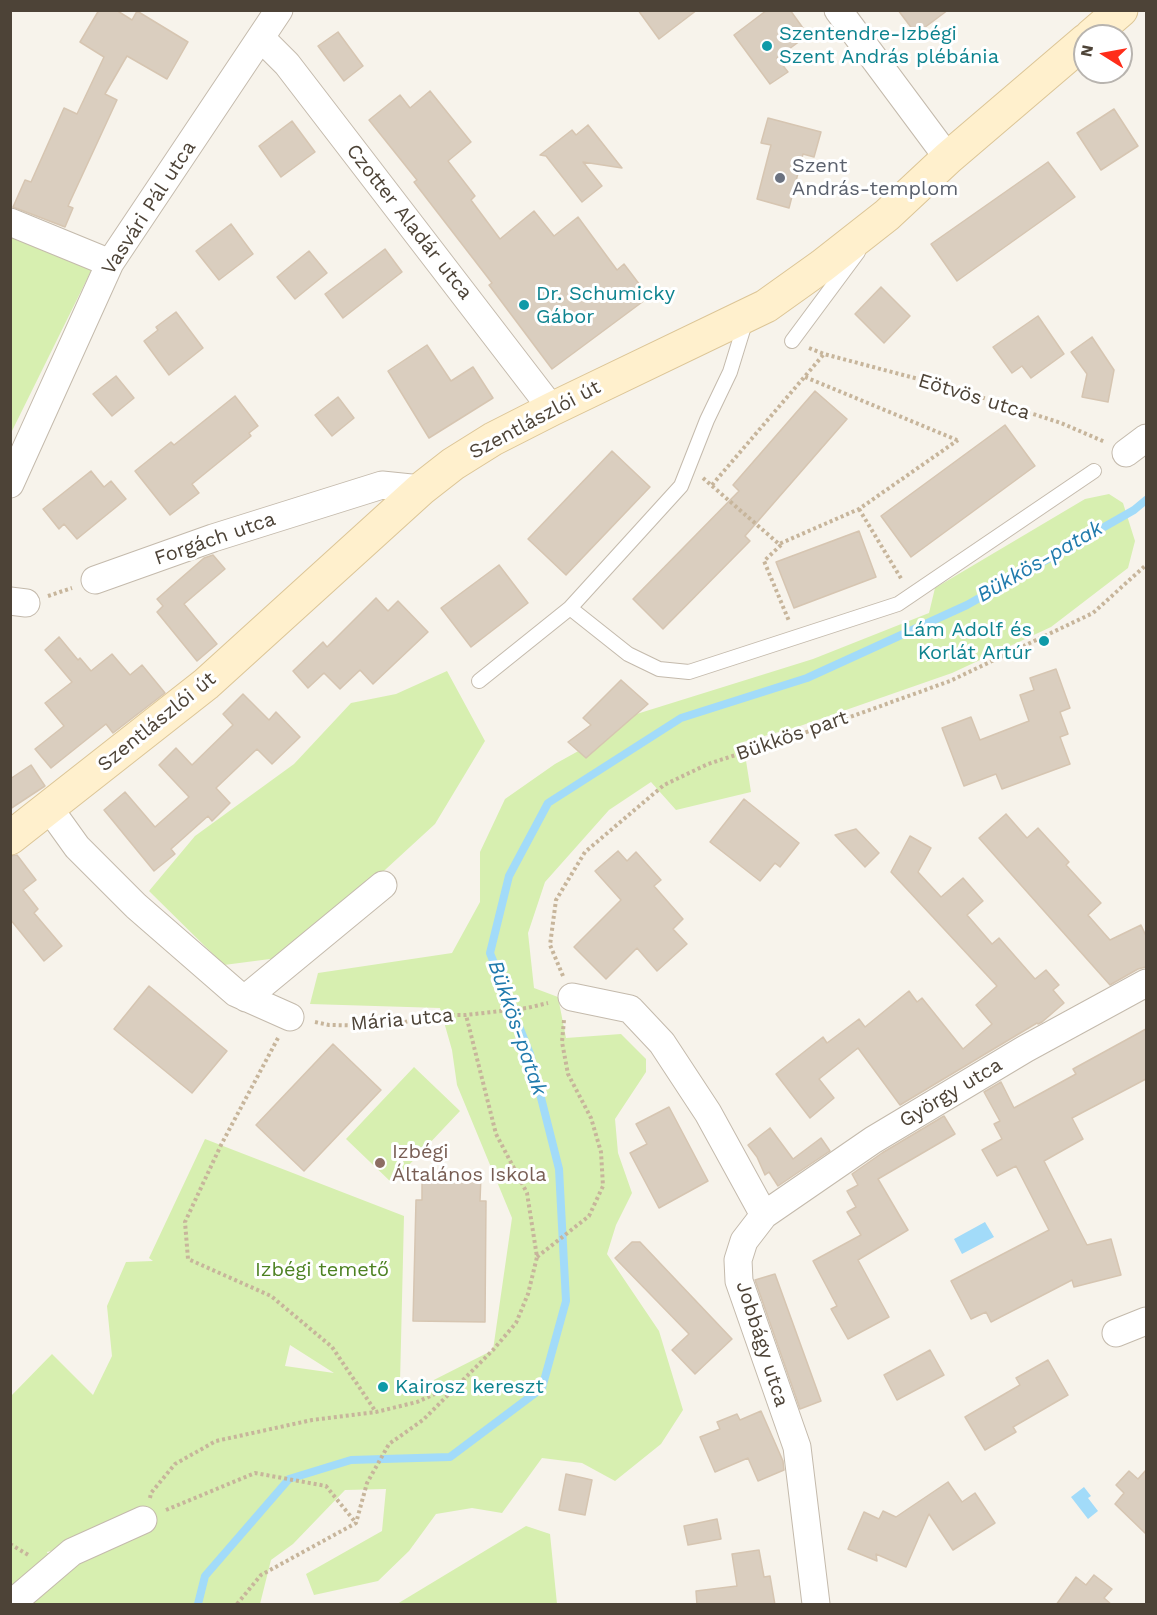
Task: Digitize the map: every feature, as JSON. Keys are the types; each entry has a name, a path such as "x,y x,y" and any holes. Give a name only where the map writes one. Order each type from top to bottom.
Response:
{"main road":[{"path":"1105,24 1121,10"},
{"name":"Szentlászlói út","path":"10,838 206,684 421,489 453,464 493,439 552,409 766,306 822,266 887,214 1073,51"}],"street":[{"name":"Vasvári Pál utca","path":"10,484 110,263 262,39 279,10"},
{"path":"838,10 948,159"},
{"name":"Czotter Aladár utca","path":"262,39 287,64 552,409"},
{"path":"10,222 110,263"},
{"name":"Forgách utca","path":"95,580 213,538 382,485 421,489"},
{"path":"49,808 77,847 136,906 236,993 290,1017"},
{"path":"246,998 383,885"},
{"name":"György utca","path":"764,1215 838,1163 928,1106 1024,1049 1146,983"},
{"path":"572,997 630,1009 662,1043 708,1113 764,1215"},
{"name":"Jobbágy utca","path":"764,1215 744,1241 738,1260 739,1281 797,1447 816,1605"},
{"path":"1116,1333 1146,1321"},
{"path":"10,1605 72,1552 143,1520"}],"lane":[{"path":"792,341 887,214"},
{"path":"479,681 570,608 681,486 707,420 730,372 747,315"},
{"path":"570,608 628,654 659,669 689,672 898,604 1094,471"}],"path":[{"name":"Eötvös utca","path":"792,341 824,354 956,390 1102,440 1136,445"},
{"path":"712,485 824,354"},
{"path":"689,465 779,544 859,509 958,440 805,377"},
{"path":"859,509 911,595"},
{"path":"783,542 764,561 796,637"},
{"name":"Bükkös part","path":"572,997 550,945 556,900 585,852 664,785 708,765 950,681 1093,613 1146,565"},
{"path":"18,602 95,580"},
{"path":"537,1257 589,1216 603,1186 601,1152 591,1118 568,1074 562,1042 565,1015 572,997"},
{"name":"Mária utca","path":"290,1017 329,1025 387,1026 436,1015 466,1016 527,1008"},
{"path":"237,1605 261,1575 356,1523 368,1483 389,1444 423,1420 516,1323 528,1294 537,1257 527,1193 496,1134 466,1016"},
{"path":"290,1017 221,1145 186,1222 188,1259 271,1296 332,1347 376,1412"},
{"path":"143,1520 152,1493 175,1464 216,1441 312,1420 376,1412 417,1402 460,1383"},
{"path":"143,1520 255,1473 326,1486 356,1523"}],"green space":[{"path":"11,234 93,267 11,433"},
{"name":"Izbégi temető","path":"1109,494 1123,503 1135,541 1128,568 1051,627 952,673 800,726 743,742 751,792 676,810 651,782 609,810 545,882 528,933 534,988 558,997 566,1038 621,1034 646,1059 646,1072 615,1119 618,1153 632,1193 616,1225 607,1254 659,1331 683,1410 661,1444 615,1481 582,1463 542,1458 502,1513 472,1508 436,1514 409,1551 378,1581 314,1595 306,1574 382,1531 386,1489 345,1490 293,1544 271,1560 260,1604 11,1604 11,1396 52,1354 93,1395 112,1356 107,1306 126,1262 153,1261 149,1258 205,1139 404,1216 400,1383 422,1386 493,1350 512,1218 457,1085 452,1050 440,1008 310,1004 318,973 452,953 480,902 480,852 505,799 555,764 591,744 627,717 813,659 929,613 935,588 1085,499","holes":["290,1345 334,1373 285,1366","119,1534 77,1553 47,1553 47,1552"]},
{"path":"447,671 485,741 435,824 287,960 270,959 224,965 149,891 195,836 294,764 351,703 396,694"},
{"path":"414,1067 460,1111 392,1183 346,1139"},
{"path":"526,1526 550,1534 557,1604 397,1604"}],"water":[{"path":"985,1222 994,1237 962,1254 954,1239"},
{"path":"1084,1487 1091,1496 1088,1498 1098,1511 1088,1519 1071,1497"}],"building":[{"path":"99,10 116,10 132,20 137,11 188,42 167,79 127,56 105,94 117,100 68,206 73,208 65,227 13,207 25,180 31,182 64,108 77,114 104,57 80,42"},
{"path":"638,10 697,10 659,39"},
{"name":"Szentendre-Izbégi Szent András plébánia","path":"767,10 790,10 808,35 777,58 788,72 770,84 734,35"},
{"path":"898,10 948,10 916,34"},
{"path":"338,32 363,66 344,81 318,46"},
{"path":"430,91 471,142 448,161 475,196 471,200 500,239 534,211 554,236 578,217 617,270 624,264 649,297 552,369 489,285 492,283 414,182 417,180 369,120 400,95 410,108"},
{"path":"1114,109 1138,146 1101,170 1077,133"},
{"name":"Szent András-templom","path":"768,118 821,132 814,157 803,154 789,208 757,199 771,145 761,143"},
{"path":"292,121 315,152 281,177 259,146"},
{"path":"588,125 622,168 583,162 602,186 582,202 546,156 540,155 572,130 576,135"},
{"path":"1048,162 1075,197 957,281 931,244"},
{"path":"231,224 253,254 219,280 196,251"},
{"path":"385,249 402,272 343,318 325,294"},
{"path":"309,251 327,273 295,299 277,277"},
{"path":"881,287 910,316 884,343 855,314"},
{"path":"176,312 203,348 169,375 144,341 158,330 156,327"},
{"path":"1038,316 1064,354 1031,378 1022,366 1012,373 993,347"},
{"path":"1092,337 1114,370 1108,402 1082,397 1087,374 1071,352"},
{"path":"427,345 451,381 473,367 493,398 429,438 388,371"},
{"path":"116,376 134,398 112,416 93,394"},
{"path":"815,391 847,419 745,536 750,541 663,629 633,599 739,491 733,485"},
{"path":"235,396 258,426 249,433 251,436 192,484 199,493 170,515 135,471 171,442 174,445"},
{"path":"338,397 354,418 332,436 315,415"},
{"path":"1005,425 1035,466 911,557 881,516"},
{"path":"612,451 650,487 566,575 528,539"},
{"path":"91,471 104,487 111,481 126,499 77,539 64,524 59,529 43,509"},
{"path":"859,531 876,577 794,608 776,562"},
{"path":"213,555 225,569 184,604 217,644 197,661 157,612 163,606 157,599 204,558"},
{"path":"499,565 528,603 471,647 441,608"},
{"path":"376,598 388,611 398,601 428,632 373,684 360,670 340,689 324,673 308,688 293,671 323,642 327,647"},
{"path":"59,637 78,660 80,658 91,671 112,654 130,675 142,665 165,693 113,733 106,724 51,768 35,749 64,726 45,703 72,682 45,650"},
{"path":"1056,669 1070,708 1060,712 1068,734 1060,737 1070,764 1002,789 996,774 964,786 942,728 971,717 980,740 1029,721 1020,695 1034,690 1030,678"},
{"path":"621,680 648,704 586,758 568,742 591,725 583,718"},
{"path":"243,694 269,720 276,712 300,737 272,764 257,749 216,788 230,803 212,821 208,816 171,849 175,854 154,871 104,810 125,792 155,827 189,797 159,765 176,748 192,765 233,725 223,714"},
{"path":"31,765 45,786 10,809 10,779"},
{"path":"744,799 799,843 780,867 775,863 760,881 710,842"},
{"path":"1006,814 1027,838 1038,828 1069,862 1066,865 1101,903 1088,915 1110,940 1141,925 1146,936 1146,967 1110,985 979,838"},
{"path":"856,829 879,853 865,867 835,835"},
{"path":"910,836 931,848 918,872 941,897 963,878 983,901 967,915 992,944 999,938 1035,979 1046,970 1059,985 1053,990 1064,1003 1042,1022 900,1105 858,1048 819,1079 834,1098 810,1118 776,1074 823,1037 827,1043 859,1019 865,1027 909,991 917,1002 922,998 963,1049 992,1024 976,1005 997,986 891,872"},
{"path":"618,851 627,861 636,852 661,880 654,886 683,919 673,929 687,944 657,971 637,948 606,979 574,947 621,900 595,871"},
{"path":"17,855 36,880 23,890 38,909 34,913 62,946 44,961 10,919 10,856"},
{"path":"149,986 227,1051 192,1093 114,1029"},
{"path":"1146,1029 1146,1079 1072,1118 1083,1139 1044,1161 1087,1245 1111,1239 1121,1275 1074,1287 1072,1280 991,1322 986,1312 971,1319 951,1281 1049,1230 1016,1166 997,1176 982,1150 1002,1139 994,1124 1000,1121 984,1092 1001,1082 1014,1108 1076,1074 1073,1069"},
{"path":"333,1044 381,1090 304,1171 256,1125"},
{"path":"669,1107 708,1181 659,1208 630,1153 647,1144 636,1124"},
{"path":"944,1116 955,1134 878,1179 908,1230 858,1260 889,1317 848,1339 831,1309 837,1306 813,1261 861,1235 847,1212 856,1207 847,1191 858,1185 852,1174"},
{"path":"770,1128 793,1159 821,1138 830,1151 778,1186 769,1172 765,1175 757,1157 748,1145"},
{"path":"481,1175 480,1201 486,1201 485,1322 413,1321 416,1200 422,1200 422,1176"},
{"path":"632,1242 640,1242 732,1339 695,1374 672,1350 689,1334 615,1258"},
{"path":"775,1274 821,1401 800,1409 755,1280"},
{"path":"930,1350 944,1375 897,1400 884,1375"},
{"path":"1048,1360 1068,1395 1013,1427 1016,1432 985,1450 965,1417 1020,1385 1016,1378"},
{"path":"761,1411 783,1461 784,1470 758,1481 748,1458 715,1472 700,1437 720,1429 717,1422 737,1414 740,1420"},
{"path":"1146,1470 1146,1534 1115,1504 1124,1493 1116,1485 1129,1471 1138,1479"},
{"path":"566,1474 592,1480 585,1515 559,1510"},
{"path":"948,1482 962,1502 975,1493 995,1523 953,1550 929,1514 906,1567 876,1554 877,1561 848,1549 864,1512 879,1519 883,1511 896,1517"},
{"path":"717,1519 721,1539 688,1545 684,1526"},
{"path":"759,1550 764,1577 770,1576 775,1605 697,1605 696,1591 737,1586 732,1554"},
{"path":"1094,1575 1112,1589 1104,1598 1112,1605 1056,1605 1076,1577 1086,1585"}],"waterway":[{"name":"Bükkös-patak","path":"198,1604 205,1576 289,1479 351,1460 450,1457 542,1388 566,1301 559,1169 530,1054 490,953 509,876 548,803 681,718 807,678 967,605 1134,510 1146,500"}],"place":[{"name":"Szentendre-Izbégi Szent András plébánia","path":"767,46"},
{"name":"Szent András-templom","path":"780,178"},
{"name":"Dr. Schumicky Gábor","path":"524,305"},
{"name":"Lám Adolf és Korlát Artúr","path":"1044,641"},
{"name":"Izbégi Általános Iskola","path":"380,1163"},
{"name":"Kairosz kereszt","path":"383,1387"}]}
